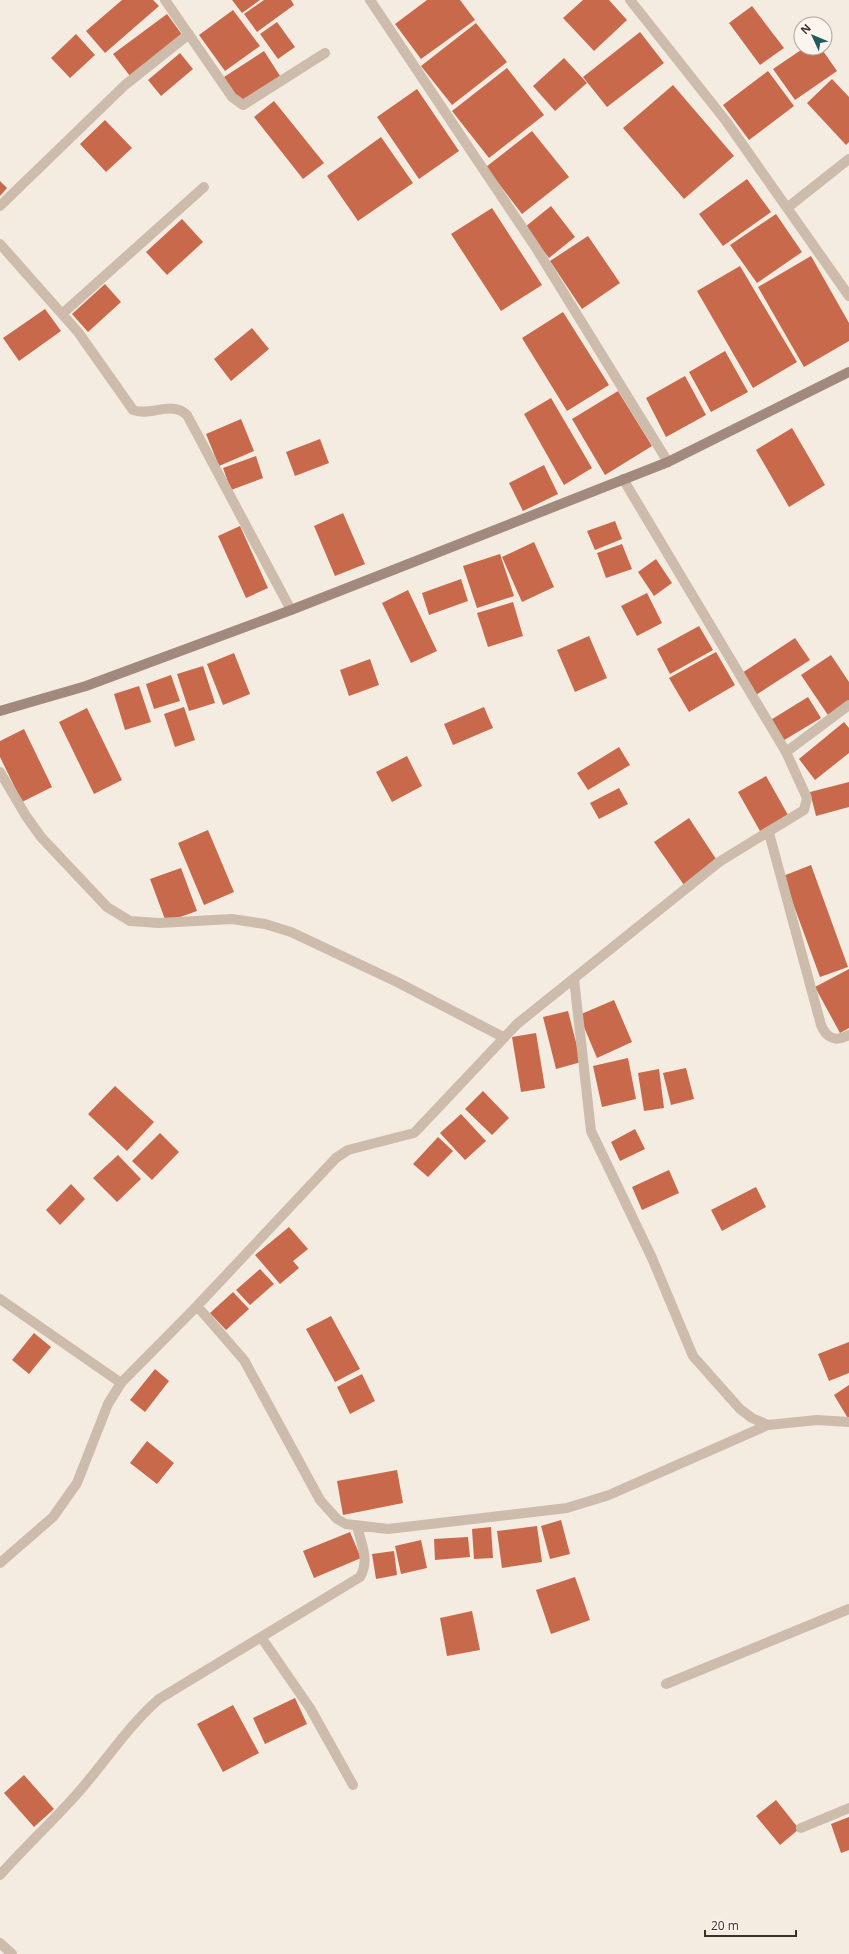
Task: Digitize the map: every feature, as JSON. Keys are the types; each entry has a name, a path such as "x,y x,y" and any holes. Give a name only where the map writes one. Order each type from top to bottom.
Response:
{"main road":[{"path":"0,712 86,686 291,610 668,462 849,372"}],"street":[{"path":"165,0 232,97 243,105 325,53"},
{"path":"370,0 536,248 668,462"},
{"path":"630,0 726,121 849,296"},
{"path":"0,206 125,85 189,34"},
{"path":"787,208 849,159"},
{"path":"62,314 204,187"},
{"path":"0,245 78,332 133,410 142,412 176,408 187,415 291,610"},
{"path":"0,1563 53,1517 77,1483 108,1404 121,1383 197,1306 336,1158 348,1150 414,1133 461,1085 503,1037 719,862 769,833 804,810 807,798 786,752 623,479"},
{"path":"786,752 849,704"},
{"path":"0,772 26,816 41,837 107,907 130,921 158,923 232,919 265,924 291,932 397,982 503,1037"},
{"path":"769,833 824,1033 834,1039 842,1039 849,1035"},
{"path":"574,979 588,1117 597,1146 652,1258 693,1356 700,1366 740,1409 752,1418 768,1425"},
{"path":"0,1299 121,1383"},
{"path":"197,1306 244,1360 320,1500 337,1519 357,1526 388,1530 567,1508 609,1495 768,1425 817,1420 849,1422"},
{"path":"0,1875 34,1837 76,1795 149,1708 159,1699 360,1577 366,1563 357,1526"},
{"path":"666,1684 849,1609"},
{"path":"261,1637 310,1708 353,1785"},
{"path":"801,1828 849,1808"},
{"path":"0,1943 12,1954"}],"building":[{"path":"122,0 153,0 159,6 105,53 86,31"},
{"path":"232,0 260,0 242,13"},
{"path":"264,0 291,0 294,5 257,32 244,14"},
{"path":"427,0 460,0 475,20 421,59 395,24"},
{"path":"583,0 609,0 627,20 594,51 563,18"},
{"path":"752,6 784,48 760,65 729,23"},
{"path":"233,10 260,46 225,71 199,35"},
{"path":"167,14 183,36 130,76 113,54"},
{"path":"277,22 295,47 278,59 260,34"},
{"path":"476,23 507,62 452,105 421,66"},
{"path":"640,32 664,63 607,107 583,77"},
{"path":"76,34 95,55 70,78 51,58"},
{"path":"264,51 282,79 242,105 224,77"},
{"path":"180,53 193,69 161,96 148,80"},
{"path":"793,55 827,56 837,71 795,100 773,69"},
{"path":"564,58 587,83 555,111 533,86"},
{"path":"507,68 544,115 489,158 452,111"},
{"path":"768,71 794,106 749,140 723,105"},
{"path":"832,79 849,97 849,142 846,145 807,103"},
{"path":"673,85 734,156 684,199 623,128"},
{"path":"417,89 459,151 419,179 377,117"},
{"path":"274,101 324,163 303,179 254,117"},
{"path":"105,120 132,148 106,172 80,144"},
{"path":"532,131 569,177 522,214 486,167"},
{"path":"381,137 413,183 358,221 327,176"},
{"path":"747,179 771,212 723,246 699,214"},
{"path":"0,181 7,188 0,196"},
{"path":"551,206 575,237 549,258 525,227"},
{"path":"492,208 542,285 501,311 451,234"},
{"path":"776,214 802,252 757,283 730,245"},
{"path":"182,219 203,242 167,275 146,252"},
{"path":"588,236 620,283 582,309 550,261"},
{"path":"811,256 849,323 849,341 804,367 758,287"},
{"path":"740,266 797,362 753,388 697,291"},
{"path":"105,284 121,302 88,332 72,314"},
{"path":"45,309 61,331 19,361 3,338"},
{"path":"563,312 609,385 567,411 522,338"},
{"path":"252,328 269,349 231,381 214,359"},
{"path":"725,351 748,392 711,412 689,372"},
{"path":"685,376 706,415 666,437 646,398"},
{"path":"618,391 652,446 605,475 572,419"},
{"path":"551,398 592,468 564,485 524,414"},
{"path":"241,419 254,451 219,466 206,434"},
{"path":"792,428 825,485 789,507 756,450"},
{"path":"320,439 329,463 295,476 286,452"},
{"path":"256,456 263,478 231,490 223,468"},
{"path":"544,465 558,494 523,511 509,483"},
{"path":"343,513 365,564 335,576 314,526"},
{"path":"615,521 622,539 595,550 587,531"},
{"path":"240,526 268,588 246,598 218,536"},
{"path":"534,542 554,587 522,602 502,557"},
{"path":"622,544 632,569 606,578 597,553"},
{"path":"500,554 514,596 477,608 463,566"},
{"path":"656,559 672,583 654,596 638,572"},
{"path":"461,579 468,601 429,615 422,593"},
{"path":"408,590 437,651 411,663 382,603"},
{"path":"647,593 662,623 637,636 621,606"},
{"path":"513,602 523,636 488,647 477,613"},
{"path":"699,626 713,650 670,674 657,649"},
{"path":"589,636 607,678 575,692 557,650"},
{"path":"795,638 810,660 756,695 742,673"},
{"path":"716,652 735,685 689,712 669,678"},
{"path":"234,653 250,694 223,705 207,664"},
{"path":"831,655 849,682 849,701 828,715 801,675"},
{"path":"370,659 379,685 349,696 340,670"},
{"path":"203,666 215,703 189,711 177,674"},
{"path":"171,675 180,701 154,709 146,684"},
{"path":"139,686 151,722 125,730 114,694"},
{"path":"808,697 821,718 781,742 769,721"},
{"path":"184,707 195,740 175,747 164,714"},
{"path":"484,707 493,728 453,745 444,724"},
{"path":"87,708 122,780 94,794 59,722"},
{"path":"844,722 849,728 849,753 815,780 799,759"},
{"path":"24,729 52,787 22,802 0,757 0,741"},
{"path":"619,747 630,765 588,790 577,773"},
{"path":"407,756 422,786 392,802 376,772"},
{"path":"766,776 788,815 760,831 738,792"},
{"path":"849,782 849,807 816,816 810,792"},
{"path":"619,788 628,804 599,819 590,803"},
{"path":"689,818 718,862 684,885 654,842"},
{"path":"208,830 234,892 204,905 178,843"},
{"path":"811,865 848,967 820,977 783,876"},
{"path":"181,868 197,911 166,922 150,879"},
{"path":"849,969 849,1028 840,1033 815,987"},
{"path":"614,1000 632,1042 597,1058 579,1015"},
{"path":"568,1011 581,1062 556,1069 543,1017"},
{"path":"536,1033 545,1088 521,1092 512,1037"},
{"path":"628,1058 636,1099 602,1107 593,1066"},
{"path":"686,1068 694,1099 671,1105 663,1073"},
{"path":"659,1069 664,1108 644,1111 638,1073"},
{"path":"115,1086 154,1122 127,1151 88,1114"},
{"path":"483,1091 509,1118 492,1135 465,1109"},
{"path":"461,1114 486,1141 465,1160 440,1133"},
{"path":"635,1129 645,1149 620,1161 611,1142"},
{"path":"160,1133 179,1152 152,1180 132,1161"},
{"path":"438,1137 453,1151 428,1177 413,1164"},
{"path":"118,1155 141,1179 117,1202 93,1178"},
{"path":"669,1170 679,1193 642,1210 632,1187"},
{"path":"71,1184 85,1199 60,1225 46,1210"},
{"path":"756,1187 766,1207 722,1231 711,1210"},
{"path":"289,1227 308,1249 293,1261 299,1268 280,1284 255,1255"},
{"path":"260,1269 274,1284 250,1305 236,1290"},
{"path":"233,1292 249,1309 226,1330 210,1313"},
{"path":"331,1316 360,1369 335,1382 306,1329"},
{"path":"34,1333 51,1347 29,1374 12,1360"},
{"path":"849,1342 849,1373 829,1381 818,1354"},
{"path":"155,1369 169,1381 145,1412 130,1400"},
{"path":"362,1374 375,1401 350,1414 337,1387"},
{"path":"849,1385 849,1420 834,1395"},
{"path":"147,1441 174,1463 157,1484 130,1463"},
{"path":"397,1470 403,1503 343,1515 337,1481"},
{"path":"561,1520 570,1554 550,1559 541,1526"},
{"path":"537,1526 542,1562 502,1568 497,1531"},
{"path":"491,1527 493,1558 474,1559 472,1529"},
{"path":"350,1532 361,1558 314,1578 303,1551"},
{"path":"468,1537 470,1557 435,1560 434,1539"},
{"path":"421,1540 427,1568 401,1574 395,1546"},
{"path":"394,1551 397,1575 376,1579 372,1554"},
{"path":"575,1577 590,1620 551,1634 536,1590"},
{"path":"472,1611 480,1650 447,1656 440,1618"},
{"path":"295,1698 307,1724 265,1744 253,1718"},
{"path":"233,1705 259,1753 223,1772 197,1724"},
{"path":"24,1775 54,1809 34,1827 4,1793"},
{"path":"776,1800 799,1829 780,1845 756,1816"},
{"path":"849,1817 849,1850 841,1853 831,1824"}]}
